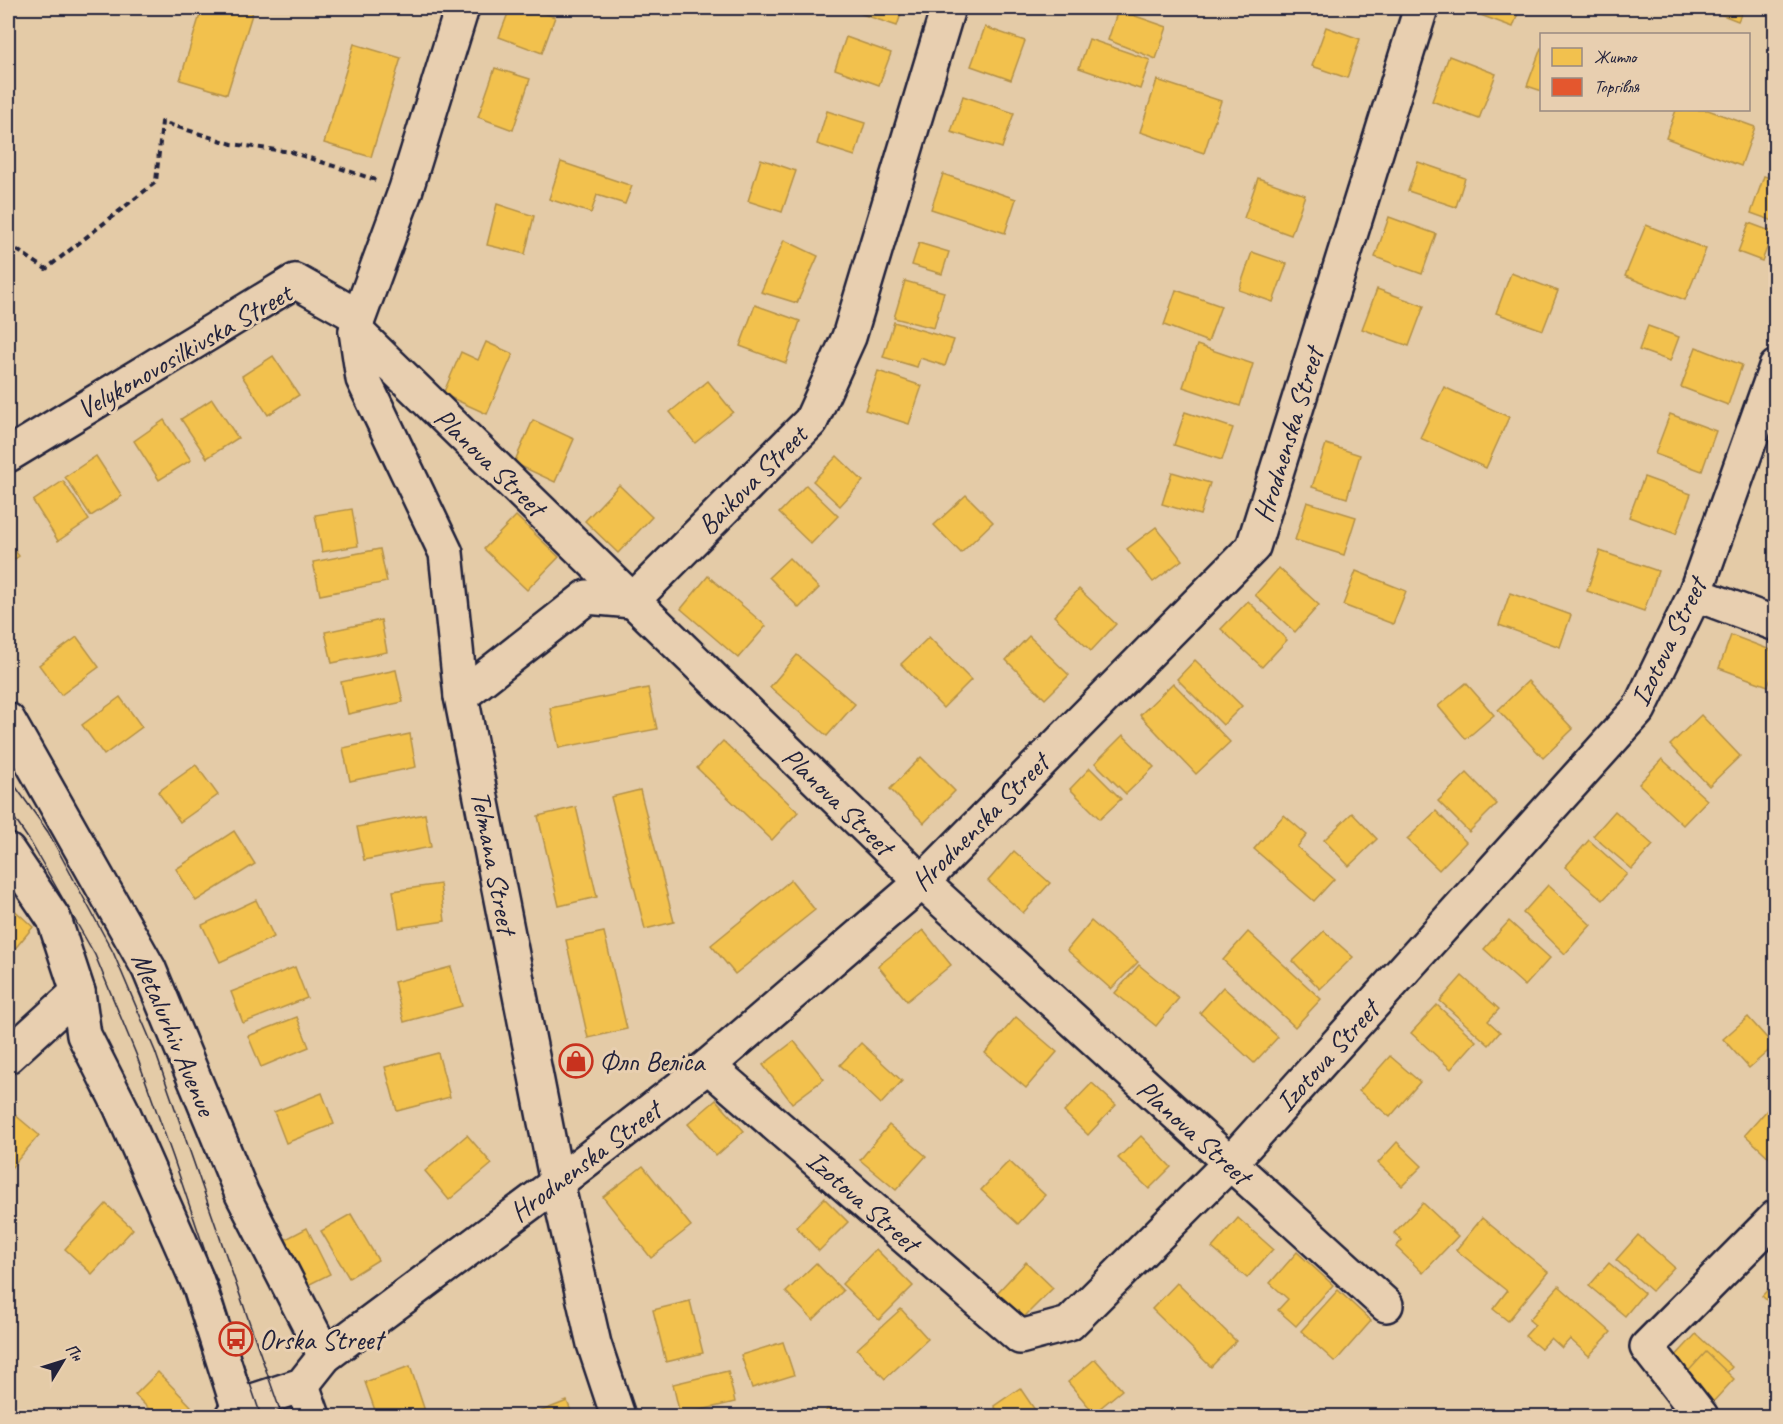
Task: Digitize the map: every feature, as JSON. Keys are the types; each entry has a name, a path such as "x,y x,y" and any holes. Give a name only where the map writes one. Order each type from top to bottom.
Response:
{"street":[{"path":"358,324 406,189 462,8"},
{"name":"Baikova Street","path":"632,601 811,421 849,337 948,8"},
{"name":"Hrodnenska Street","path":"302,1385 325,1356 557,1183 708,1066 922,882 1253,547 1420,8"},
{"name":"Velykonovosilkivska Street","path":"8,455 295,281 358,324"},
{"name":"Planova Street","path":"358,324 632,601 922,882 1386,1305"},
{"name":"Telmana Street","path":"358,324 363,379 446,553 460,696 557,1183 594,1344 618,1416"},
{"name":"Izotova Street","path":"708,1066 1020,1337 1069,1324 1229,1164 1639,710 1695,594 1776,367"},
{"path":"1695,594 1776,624"},
{"path":"460,696 587,597 632,601"},
{"name":"Metalurhiv Avenue","path":"8,720 149,969 242,1194 325,1356"},
{"path":"8,851 54,919 78,993 84,1035 121,1108 200,1287 237,1414 256,1400 302,1385 313,1416"},
{"path":"8,1056 78,993"},
{"path":"1701,1416 1647,1347 1776,1217"}],"path":[{"path":"8,244 46,269 156,182 162,122 232,144 291,152 406,189"}],"building: Житло":[{"path":"202,8 254,8 227,94 180,80"},
{"path":"510,8 528,8 555,17 542,53 499,37"},
{"path":"854,8 903,8 897,26 853,11"},
{"path":"1468,8 1520,8 1513,27 1467,10"},
{"path":"1705,8 1744,8 1738,21"},
{"path":"1118,10 1167,27 1156,59 1108,40"},
{"path":"985,27 1025,41 1011,80 971,66"},
{"path":"1326,27 1360,39 1347,78 1312,66"},
{"path":"846,37 891,53 879,85 835,69"},
{"path":"1089,39 1150,60 1140,89 1079,68"},
{"path":"354,44 401,58 371,157 324,143"},
{"path":"1540,51 1540,90 1527,86"},
{"path":"1449,56 1496,74 1479,119 1432,101"},
{"path":"495,68 530,79 513,130 478,117"},
{"path":"1157,80 1221,101 1204,153 1140,132"},
{"path":"963,96 1014,113 1002,148 951,132"},
{"path":"827,111 865,123 855,156 817,144"},
{"path":"1676,111 1711,111 1755,127 1741,166 1666,138"},
{"path":"761,159 796,171 782,212 748,201"},
{"path":"561,162 632,186 625,204 597,195 591,213 549,199"},
{"path":"1418,162 1465,178 1456,207 1408,191"},
{"path":"943,174 1016,199 1005,233 931,209"},
{"path":"1764,176 1776,180 1776,222 1751,213"},
{"path":"1258,178 1305,195 1291,235 1244,218"},
{"path":"497,204 534,216 525,254 487,245"},
{"path":"1389,217 1436,234 1422,274 1375,257"},
{"path":"1749,223 1773,232 1762,261 1738,252"},
{"path":"1646,225 1706,249 1685,300 1625,276"},
{"path":"784,240 818,256 797,303 761,292"},
{"path":"919,243 949,252 942,274 912,265"},
{"path":"1252,252 1287,264 1273,302 1239,290"},
{"path":"1511,273 1558,291 1543,330 1496,313"},
{"path":"905,281 944,292 934,328 894,318"},
{"path":"1377,289 1424,306 1409,346 1362,329"},
{"path":"1176,290 1221,306 1208,342 1164,325"},
{"path":"755,305 800,321 786,363 740,346"},
{"path":"894,322 954,340 945,366 920,358 917,367 883,357"},
{"path":"1648,326 1679,337 1670,361 1639,350"},
{"path":"486,342 513,354 487,414 443,394 461,352 478,360"},
{"path":"1197,345 1253,364 1240,406 1183,387"},
{"path":"1696,347 1742,365 1728,405 1681,387"},
{"path":"273,356 299,395 268,415 242,376"},
{"path":"878,371 922,386 909,424 865,410"},
{"path":"708,381 733,412 695,443 670,412"},
{"path":"1444,387 1509,417 1486,468 1420,438"},
{"path":"212,399 238,438 207,458 181,419"},
{"path":"1185,412 1233,428 1222,460 1174,445"},
{"path":"1670,414 1716,431 1702,471 1655,454"},
{"path":"164,420 191,460 159,480 134,441"},
{"path":"533,420 574,439 555,482 514,463"},
{"path":"1326,444 1360,455 1347,498 1312,487"},
{"path":"96,456 122,496 91,516 65,477"},
{"path":"837,456 863,481 840,506 813,481"},
{"path":"1172,472 1210,483 1200,515 1162,504"},
{"path":"1644,477 1691,494 1676,534 1629,517"},
{"path":"63,481 89,520 58,541 33,501"},
{"path":"619,485 652,517 618,553 585,521"},
{"path":"806,485 838,516 811,544 779,513"},
{"path":"966,495 993,522 961,553 934,525"},
{"path":"1307,502 1356,517 1344,555 1295,540"},
{"path":"352,509 358,546 322,552 315,515"},
{"path":"516,516 559,557 527,590 484,549"},
{"path":"1156,527 1182,560 1153,582 1127,549"},
{"path":"8,541 19,556 8,564"},
{"path":"380,549 387,582 320,595 313,562"},
{"path":"1600,551 1658,571 1644,611 1587,591"},
{"path":"789,558 819,588 799,608 769,577"},
{"path":"1279,568 1319,605 1295,632 1255,595"},
{"path":"1356,571 1406,591 1393,624 1343,605"},
{"path":"708,576 766,626 738,658 681,609"},
{"path":"1079,589 1116,624 1091,651 1054,616"},
{"path":"1510,593 1571,615 1560,647 1499,625"},
{"path":"1248,601 1287,640 1262,667 1221,629"},
{"path":"381,620 387,652 332,663 325,632"},
{"path":"1731,635 1776,652 1776,666 1768,686 1719,668"},
{"path":"1029,636 1069,675 1045,699 1006,660"},
{"path":"77,637 99,667 61,695 39,665"},
{"path":"929,637 971,680 943,708 901,664"},
{"path":"797,655 855,704 827,736 770,687"},
{"path":"1195,660 1242,706 1223,725 1177,679"},
{"path":"396,670 403,702 348,714 341,682"},
{"path":"1528,681 1573,729 1543,758 1498,710"},
{"path":"1173,683 1230,742 1196,774 1140,715"},
{"path":"1466,683 1494,715 1466,739 1438,706"},
{"path":"648,688 657,729 559,748 550,708"},
{"path":"120,697 142,727 104,755 82,725"},
{"path":"1701,715 1740,756 1709,786 1670,745"},
{"path":"410,734 416,767 350,781 343,748"},
{"path":"1123,735 1154,767 1126,794 1095,763"},
{"path":"723,741 798,812 772,840 697,768"},
{"path":"921,757 955,791 924,823 890,789"},
{"path":"1662,759 1707,800 1683,825 1639,784"},
{"path":"196,765 218,795 180,822 158,792"},
{"path":"1090,768 1121,799 1100,819 1070,789"},
{"path":"1467,773 1497,804 1469,832 1438,801"},
{"path":"640,790 674,922 645,929 611,797"},
{"path":"576,807 597,897 559,906 538,816"},
{"path":"1436,811 1466,842 1439,870 1407,839"},
{"path":"1615,811 1653,845 1632,869 1593,836"},
{"path":"1352,813 1377,839 1349,866 1324,840"},
{"path":"425,814 431,847 364,860 357,827"},
{"path":"1284,815 1307,835 1297,847 1334,879 1314,901 1254,849"},
{"path":"234,831 255,864 196,901 176,869"},
{"path":"1589,840 1627,874 1603,900 1565,867"},
{"path":"1014,851 1050,883 1023,913 988,881"},
{"path":"791,880 815,910 735,974 711,945"},
{"path":"440,884 445,921 399,928 393,891"},
{"path":"1548,885 1591,925 1565,954 1523,913"},
{"path":"256,900 274,937 220,962 202,925"},
{"path":"8,904 33,927 8,957"},
{"path":"1091,921 1138,962 1111,989 1067,950"},
{"path":"1509,921 1550,958 1525,986 1484,949"},
{"path":"923,930 951,965 907,1001 878,966"},
{"path":"1324,931 1353,957 1320,989 1293,961"},
{"path":"604,932 627,1029 588,1038 566,940"},
{"path":"1248,932 1321,999 1295,1027 1223,960"},
{"path":"1139,965 1179,998 1156,1026 1115,993"},
{"path":"295,967 307,998 243,1023 231,992"},
{"path":"451,967 462,1006 404,1022 394,982"},
{"path":"1462,976 1499,1009 1488,1021 1500,1032 1489,1045 1440,1001"},
{"path":"1223,987 1278,1037 1254,1063 1200,1013"},
{"path":"1437,1005 1476,1041 1451,1069 1411,1033"},
{"path":"297,1017 309,1047 261,1067 248,1036"},
{"path":"1016,1017 1057,1052 1026,1088 985,1053"},
{"path":"1748,1017 1774,1046 1749,1068 1723,1039"},
{"path":"794,1041 824,1079 792,1103 763,1065"},
{"path":"861,1043 902,1081 881,1104 840,1065"},
{"path":"438,1053 450,1097 397,1111 385,1067"},
{"path":"1390,1056 1420,1082 1390,1117 1359,1091"},
{"path":"1092,1083 1116,1105 1088,1135 1064,1112"},
{"path":"322,1093 334,1124 286,1143 274,1112"},
{"path":"716,1100 744,1131 716,1156 688,1124"},
{"path":"8,1109 39,1135 11,1168 8,1165"},
{"path":"1767,1110 1776,1118 1776,1159 1773,1161 1745,1135"},
{"path":"889,1125 926,1156 896,1190 860,1160"},
{"path":"467,1135 492,1164 449,1200 425,1171"},
{"path":"1141,1136 1171,1167 1149,1189 1118,1158"},
{"path":"1397,1142 1422,1166 1402,1186 1378,1163"},
{"path":"1009,1161 1045,1195 1018,1224 981,1190"},
{"path":"643,1166 691,1226 651,1258 603,1197"},
{"path":"824,1198 848,1222 819,1251 796,1227"},
{"path":"1423,1203 1458,1236 1423,1273 1396,1247 1402,1240 1394,1233"},
{"path":"106,1204 133,1229 92,1274 65,1249"},
{"path":"351,1214 378,1260 349,1278 321,1231"},
{"path":"1238,1218 1273,1249 1247,1278 1212,1248"},
{"path":"1482,1218 1548,1272 1508,1321 1493,1309 1507,1291 1456,1250"},
{"path":"307,1228 330,1274 306,1286 282,1241"},
{"path":"1638,1235 1674,1267 1652,1291 1616,1260"},
{"path":"876,1249 913,1286 879,1320 842,1284"},
{"path":"1297,1252 1333,1285 1296,1326 1278,1310 1288,1299 1270,1283"},
{"path":"1026,1262 1053,1288 1023,1318 997,1293"},
{"path":"816,1263 843,1291 813,1320 786,1292"},
{"path":"1609,1263 1644,1293 1625,1316 1589,1286"},
{"path":"1776,1281 1776,1309 1762,1296"},
{"path":"1177,1283 1236,1341 1211,1367 1152,1309"},
{"path":"1559,1286 1611,1332 1589,1356 1570,1339 1562,1348 1551,1338 1541,1349 1525,1336 1535,1325 1529,1320"},
{"path":"1338,1290 1371,1321 1335,1362 1301,1331"},
{"path":"690,1301 703,1353 666,1362 653,1310"},
{"path":"901,1309 928,1339 885,1379 857,1349"},
{"path":"1696,1334 1732,1367 1708,1394 1671,1361"},
{"path":"783,1342 794,1375 752,1388 741,1355"},
{"path":"1706,1352 1734,1379 1712,1403 1683,1377"},
{"path":"1095,1359 1122,1390 1094,1413 1068,1382"},
{"path":"410,1366 425,1411 408,1416 377,1416 365,1382"},
{"path":"728,1371 735,1402 680,1415 673,1384"},
{"path":"158,1372 191,1406 180,1416 156,1416 135,1395"},
{"path":"1020,1388 1037,1413 1032,1416 1001,1416 994,1406"},
{"path":"567,1401 573,1416 529,1416"},
{"path":"827,1409 850,1416 824,1416"}],"building: Торгівля":[{"path":"582,1049 586,1067 563,1072 559,1055"}],"tram line":[{"path":"8,776 48,832 113,952 155,1051 282,1416"},
{"path":"8,809 31,843 95,955 136,1054 261,1416"}],"place":[{"name":"Флп Веліса","path":"576,1061"},
{"name":"Orska Street","path":"236,1339"}]}
